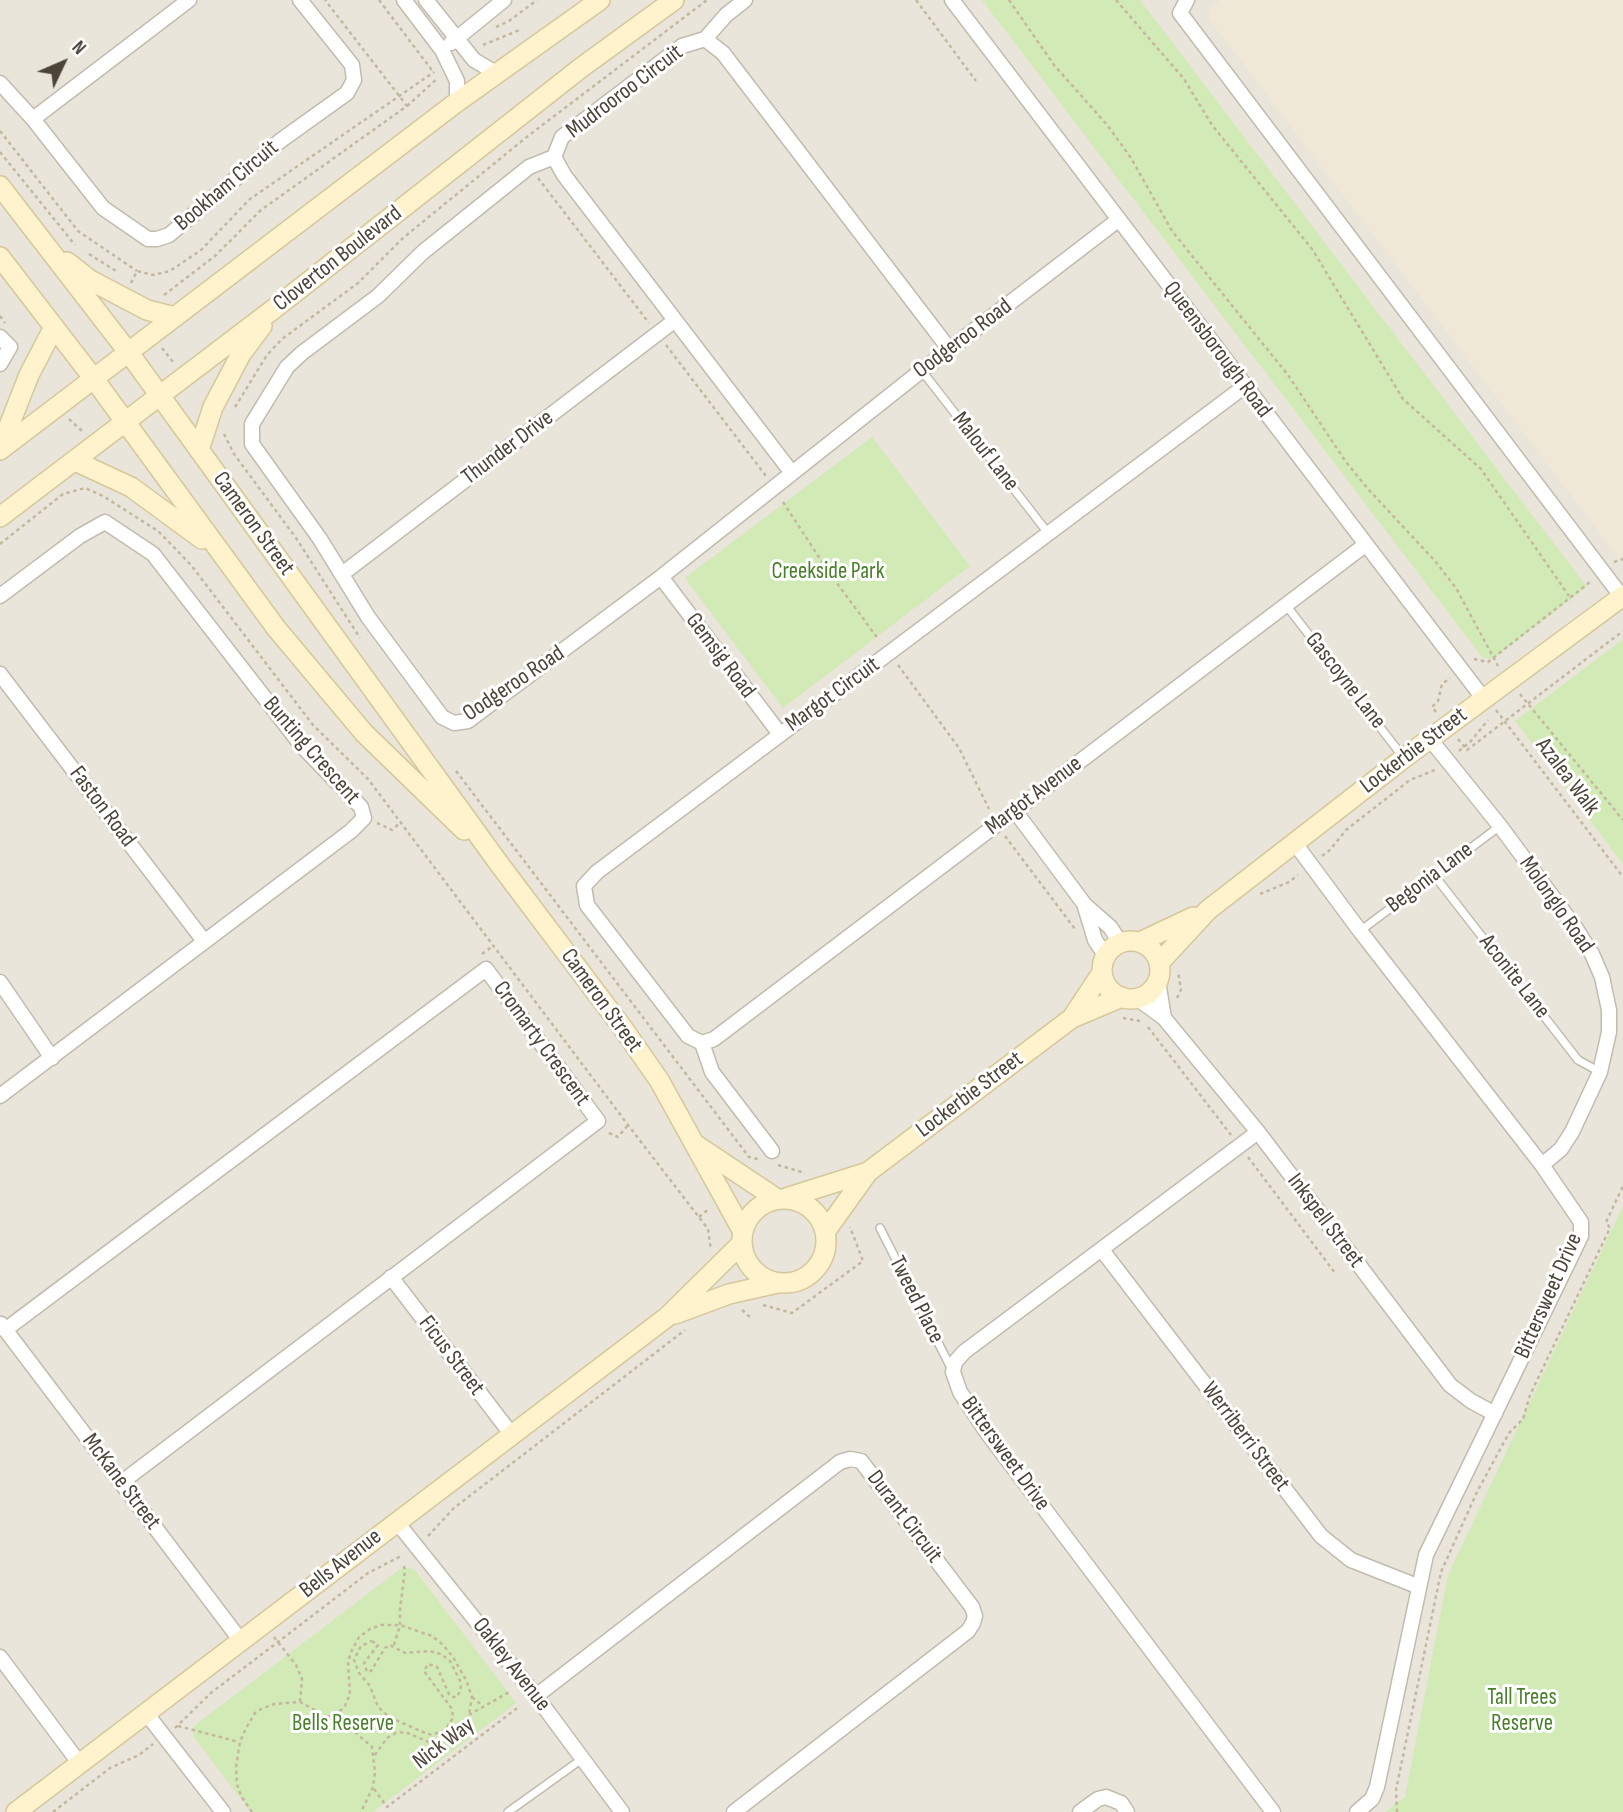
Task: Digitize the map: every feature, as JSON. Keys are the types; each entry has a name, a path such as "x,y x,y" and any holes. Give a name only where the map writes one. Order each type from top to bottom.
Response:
{"street":[{"path":"33,119 189,0"},
{"name":"Bookham Circuit","path":"0,83 33,119 103,208 148,239 169,235 280,141 347,93 354,80 352,65 300,0"},
{"path":"404,0 445,56 457,81 457,102"},
{"path":"426,0 474,60 496,73"},
{"path":"445,56 456,39 504,0"},
{"path":"0,450 457,102 600,0"},
{"name":"Cloverton Boulevard","path":"0,517 275,308 560,84 674,0"},
{"path":"705,39 726,15 745,0"},
{"name":"Queensborough Road","path":"952,0 1483,698"},
{"path":"1187,0 1180,13 1622,596"},
{"name":"Mudrooroo Circuit","path":"792,473 564,175 554,157 562,137 682,46 705,39 723,53 950,350"},
{"name":"Oodgeroo Road","path":"554,157 530,167 424,252 378,296 287,367 252,424 252,444 320,539 368,618 442,717 454,723 468,721 661,578 921,371 1118,220"},
{"name":"Cameron Street","path":"0,186 129,353 500,865 629,1037 659,1080 742,1237"},
{"path":"44,244 90,280 147,310 176,317"},
{"name":"Cameron Street","path":"0,257 94,379 276,628 364,733 500,865"},
{"path":"199,450 213,407 241,354 275,308"},
{"name":"Thunder Drive","path":"342,574 674,321"},
{"path":"0,439 7,431 29,375 54,327"},
{"path":"0,337 10,347 0,363"},
{"name":"Margot Circuit","path":"702,1043 688,1036 587,905 584,886 597,872 1245,386"},
{"path":"75,461 108,487 131,487 223,554"},
{"name":"Bunting Crescent","path":"0,596 80,536 105,522 153,554 302,746 361,807 364,818 351,831 0,1096"},
{"name":"Margot Avenue","path":"702,1043 714,1039 1365,545"},
{"name":"Gemsig Road","path":"661,578 780,734"},
{"name":"Lockerbie Street","path":"1208,910 1483,698 1622,596"},
{"name":"Faston Road","path":"0,674 204,941"},
{"name":"Molonglo Road","path":"1430,739 1500,826 1575,927 1592,954 1602,977 1609,1010 1609,1032 1600,1072 1572,1132 1561,1149 1542,1165"},
{"path":"1015,811 1085,905 1110,927 1117,953 1111,992 1130,998"},
{"name":"Bittersweet Drive","path":"1294,842 1542,1165 1581,1222 1581,1236 1426,1555 1417,1586 1377,1787 1372,1799 1357,1812"},
{"path":"1072,1018 1117,953 1208,910"},
{"path":"1072,1018 1099,1007 1147,995 1208,910"},
{"path":"1117,953 1149,946 1165,971 1161,1015"},
{"name":"Cromarty Crescent","path":"3,1326 486,969 598,1121 121,1482"},
{"path":"0,982 52,1058"},
{"name":"Inkspell Street","path":"1130,998 1161,1015 1258,1132 1450,1385 1495,1414"},
{"name":"Lockerbie Street","path":"868,1172 1072,1018"},
{"path":"702,1043 712,1072 770,1158"},
{"name":"Bittersweet Drive","path":"1258,1132 964,1352 955,1362 953,1372 960,1392 980,1423 1273,1812"},
{"path":"667,1317 729,1294 804,1278 815,1270 826,1246 821,1220 813,1210 800,1202 781,1199 693,1143"},
{"path":"667,1317 713,1272 742,1237 748,1217 759,1206 868,1172"},
{"path":"825,1233 868,1172"},
{"path":"742,1237 746,1259 754,1270 766,1279 778,1283"},
{"name":"Werriberri Street","path":"1102,1250 1321,1536 1351,1560 1417,1586"},
{"name":"Ficus Street","path":"391,1278 512,1435"},
{"name":"Bells Avenue","path":"16,1812 667,1317"},
{"name":"McKane Street","path":"3,1326 241,1641"},
{"name":"Durant Circuit","path":"536,1696 840,1462 850,1458 861,1461 972,1607 975,1616 973,1623 968,1631 734,1812"},
{"name":"Oakley Avenue","path":"396,1521 536,1696 622,1812"},
{"path":"0,1657 80,1763"},
{"path":"146,1713 223,1812"},
{"path":"1080,1812 1098,1799 1106,1797 1121,1803 1127,1812"}],"lane":[{"name":"Malouf Lane","path":"921,371 1048,533"},
{"name":"Gascoyne Lane","path":"1286,605 1404,758"},
{"name":"Begonia Lane","path":"1360,931 1500,826"},
{"name":"Aconite Lane","path":"1434,875 1578,1059 1600,1072"},
{"name":"Tweed Place","path":"880,1228 953,1372"},
{"path":"508,1812 582,1758"}],"path":[{"path":"157,296 163,295 215,257 261,210 407,106 325,0"},
{"path":"379,0 433,72"},
{"path":"488,31 509,21 537,0"},
{"path":"233,410 267,355 282,339 358,283 403,238 528,136 707,0"},
{"path":"916,0 976,81"},
{"path":"1009,0 1054,65 1108,126 1131,158 1172,231 1288,375 1346,462 1456,588 1489,654 1623,820"},
{"path":"1116,0 1184,79 1212,125 1312,249 1403,399 1481,470 1569,597"},
{"path":"0,131 78,231 137,271 153,275 170,271 201,250 250,199 433,72 445,56"},
{"path":"0,152 75,245"},
{"path":"530,167 774,487 828,571 959,748 996,824 1078,933"},
{"path":"86,252 120,274"},
{"path":"137,271 132,282 140,288"},
{"path":"213,407 226,421 224,435 234,454 296,538 360,639"},
{"path":"56,408 97,444"},
{"path":"0,544 63,494 85,488 108,487 158,531 191,565 313,725 368,779 708,1229 711,1251 706,1263 713,1272"},
{"path":"1615,561 1623,558"},
{"name":"Azalea Walk","path":"1483,698 1498,712 1623,877"},
{"path":"1258,894 1289,882 1330,850 1346,830 1410,780 1431,774 1448,761 1504,707"},
{"path":"457,772 749,1157 770,1158 813,1175 822,1187"},
{"path":"364,818 392,830 401,822"},
{"path":"1099,1007 1102,1013 1132,1020 1150,1020 1161,1015 1179,996 1181,990 1165,971"},
{"path":"1397,1812 1396,1790 1441,1572 1477,1492 1509,1433 1522,1419 1530,1395 1610,1228 1606,1222 1623,1186"},
{"path":"759,1304 792,1313 863,1261 852,1238 849,1222 841,1210"},
{"path":"750,1306 740,1308 750,1317"},
{"path":"53,1812 110,1768 139,1755 178,1726 212,1692 368,1573 416,1546 438,1528 454,1508 688,1328"},
{"path":"394,1645 400,1625 405,1570 403,1563"},
{"path":"264,1624 296,1665 302,1679 300,1702"},
{"path":"327,1717 342,1710 350,1694 348,1663 359,1637 381,1625 400,1625 432,1636 466,1679 472,1697 469,1715"},
{"path":"355,1651 367,1642 372,1641 378,1645 364,1663 367,1672 371,1671 387,1646 394,1645 405,1653 429,1651 449,1656"},
{"path":"355,1651 355,1665 370,1685 375,1702 383,1713 432,1735 448,1727 454,1714 429,1680 424,1668 431,1664 436,1667 449,1694 452,1697 460,1694 460,1681 449,1656"},
{"path":"348,1663 355,1665"},
{"path":"460,1681 466,1679"},
{"path":"374,1756 387,1738 400,1732 437,1742 461,1726 469,1715 509,1692"},
{"path":"472,1697 484,1706"},
{"path":"252,1812 241,1796 236,1766 240,1742 255,1713 274,1704 300,1702 355,1732 378,1750"},
{"name":"Nick Way","path":"373,1787 387,1807 520,1706"},
{"path":"178,1726 240,1742"},
{"path":"362,1812 373,1787 375,1772 372,1747"}],"shaded area":[{"path":"0,0 1623,0 1623,1812 0,1812"},
{"path":"1221,0 1623,0 1623,556 1616,555 1209,19 1210,8"}],"green space":[{"path":"982,0 1140,0 1587,587 1493,659 1482,657"},
{"name":"Creekside Park","path":"872,437 970,566 783,708 685,578"},
{"path":"1623,639 1623,864 1515,721"},
{"name":"Tall Trees Reserve","path":"1623,1206 1623,1812 1385,1812 1405,1797 1448,1575"},
{"name":"Bells Reserve","path":"403,1567 414,1569 516,1703 373,1812 251,1812 193,1736 194,1726"}]}
